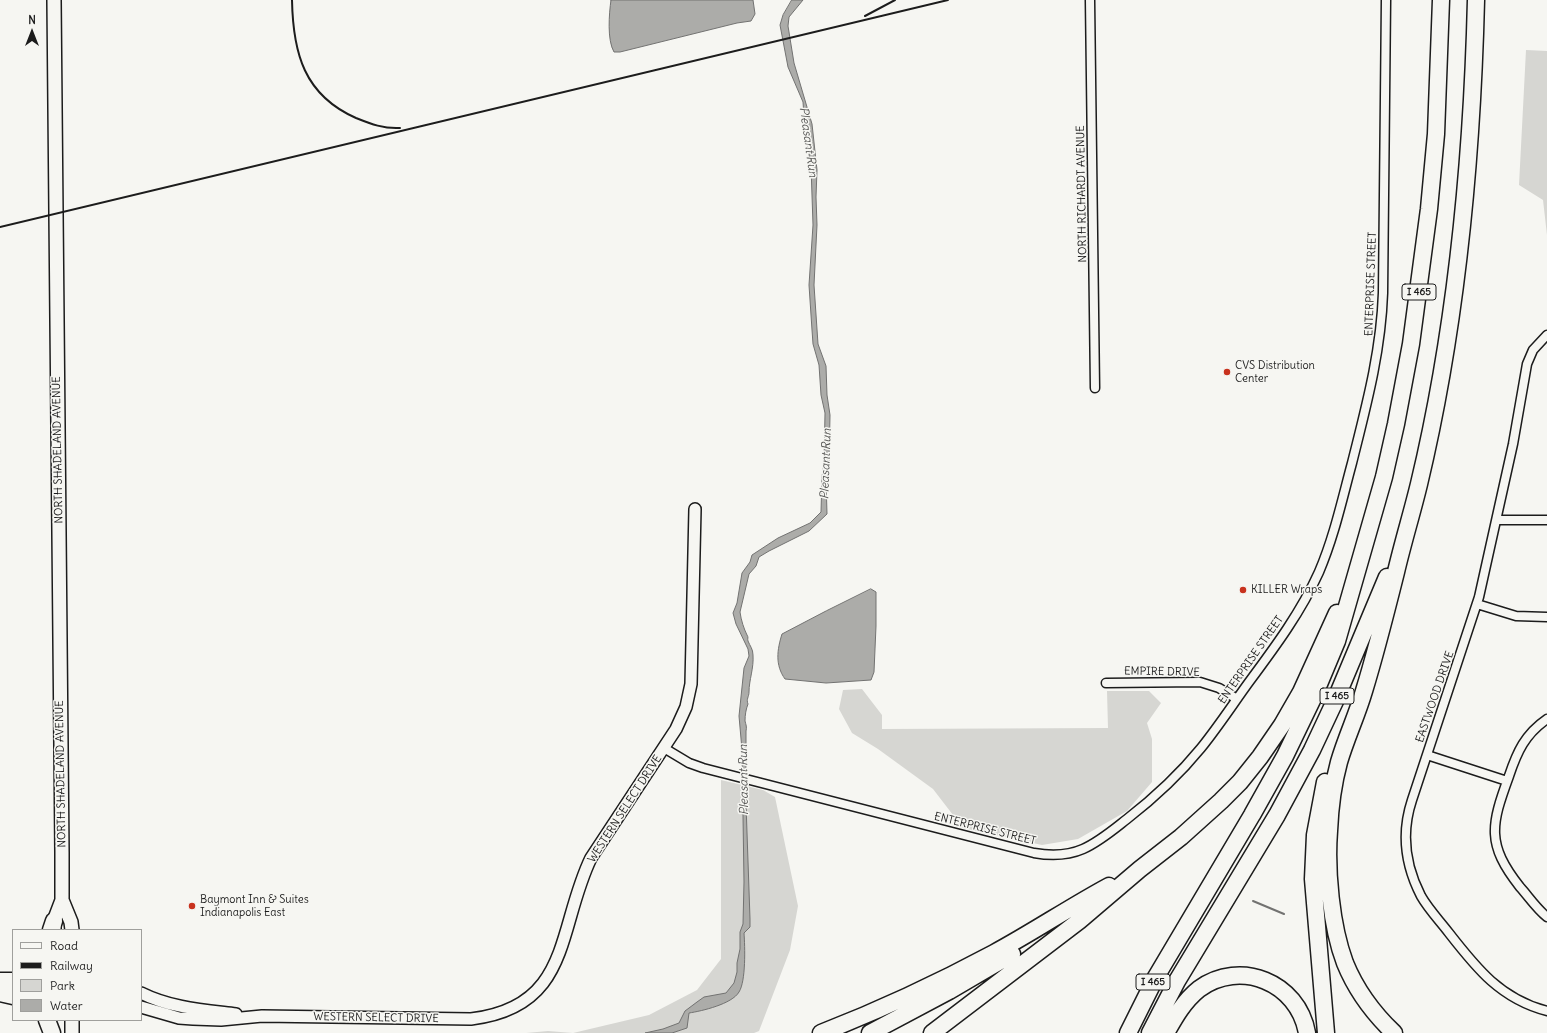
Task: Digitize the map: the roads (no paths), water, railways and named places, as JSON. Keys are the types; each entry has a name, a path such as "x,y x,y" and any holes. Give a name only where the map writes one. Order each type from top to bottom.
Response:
{"highway":[{"name":"I 465","path":"1128,1033 1156,977 1252,815 1285,756 1317,690 1338,641 1388,457 1406,371 1416,311 1429,209 1436,134 1441,0"},
{"name":"I 465","path":"1150,1033 1177,981 1277,815 1312,750 1338,694 1405,535 1419,484 1435,412 1457,274 1470,152 1476,0"},
{"path":"1394,1033 1380,1019 1364,999 1345,963 1335,923 1328,861 1330,814 1336,774 1364,692 1405,535"},
{"path":"932,1033 1079,922 1140,869 1181,837 1240,782 1260,757 1282,725 1301,692 1354,578"},
{"path":"1326,1033 1313,879 1317,822 1323,789 1331,760 1383,622"},
{"path":"821,1033 870,1013 965,968 1023,936 1093,894 1140,869"},
{"path":"870,1033 985,971 1074,915 1103,900"},
{"path":"1166,1033 1182,1007 1193,994 1205,985 1217,980 1236,976 1252,977 1268,981 1283,991 1299,1009 1304,1018 1307,1033"},
{"path":"6,986 12,995"},
{"path":"47,1021 53,1033"}],"main road":[{"name":"NORTH SHADELAND AVENUE","path":"53,927 62,900 54,0"},
{"name":"NORTH SHADELAND AVENUE","path":"62,900 71,922 72,929"},
{"path":"53,1033 54,1021"},
{"path":"72,1021 72,1033"}],"street":[{"name":"NORTH RICHARDT AVENUE","path":"1090,0 1096,388"},
{"name":"ENTERPRISE STREET","path":"664,748 696,766 1034,853 1052,856 1069,854 1082,849 1105,835 1135,813 1163,788 1201,748 1289,627 1307,597 1318,573 1337,520 1374,375 1381,331 1383,293 1386,0"},
{"name":"EASTWOOD DRIVE","path":"1546,336 1533,350 1526,367 1513,444 1477,604 1410,806 1406,826 1407,857 1415,884 1429,908 1474,965 1486,977 1520,1000 1547,1011"},
{"name":"WESTERN SELECT DRIVE","path":"142,994 174,1006 262,1016 471,1019 498,1014 524,1000 542,984 558,958 591,858 664,748 688,702 694,606 696,508"},
{"path":"1496,520 1547,520"},
{"path":"1477,604 1516,616 1547,618"},
{"name":"EMPIRE DRIVE","path":"1106,683 1200,682 1219,688 1237,699"},
{"path":"1547,719 1532,730 1517,753 1498,807 1495,821 1495,834 1498,852 1504,864 1537,907 1547,917"},
{"path":"1427,755 1507,781"},
{"name":"WESTERN SELECT DRIVE","path":"142,1006 179,1018 221,1020 262,1016"}],"water":[{"path":"611,0 753,0 755,14 751,21 737,23 620,52 614,52 609,34"},
{"name":"Pleasant Run","path":"792,0 803,0 789,17 788,26 794,63 812,124 817,170 817,225 814,285 818,344 826,366 827,395 830,415 829,466 826,479 827,514 809,531 759,557 756,566 749,574 740,612 752,651 753,660 745,721 750,927 744,933 745,947 743,980 741,987 735,996 724,1003 709,1009 689,1013 687,1028 672,1033 645,1033 663,1029 679,1023 685,1011 697,1002 704,997 726,993 734,983 740,949 740,932 743,924 744,882 742,750 739,716 744,668 749,656 748,649 736,624 733,613 737,603 742,573 750,562 752,555 778,538 810,523 821,512 825,413 821,395 819,365 813,344 809,285 813,225 811,166 805,130 803,102 788,67 780,25 783,15"},
{"path":"871,589 876,592 876,626 874,672 871,680 826,683 785,679 778,663 779,646 782,634"}],"waterway":[{"path":"1253,901 1284,914"}],"railway":[{"path":"292,0 295,38 299,55 313,85 324,97 338,108 356,118 383,127 400,128"},
{"path":"865,16 895,0"},
{"path":"0,227 948,0"}],"place":[{"name":"CVS Distribution Center","path":"1227,372"},
{"name":"KILLER Wraps","path":"1243,590"},
{"name":"Baymont Inn & Suites Indianapolis East","path":"192,906"}]}
